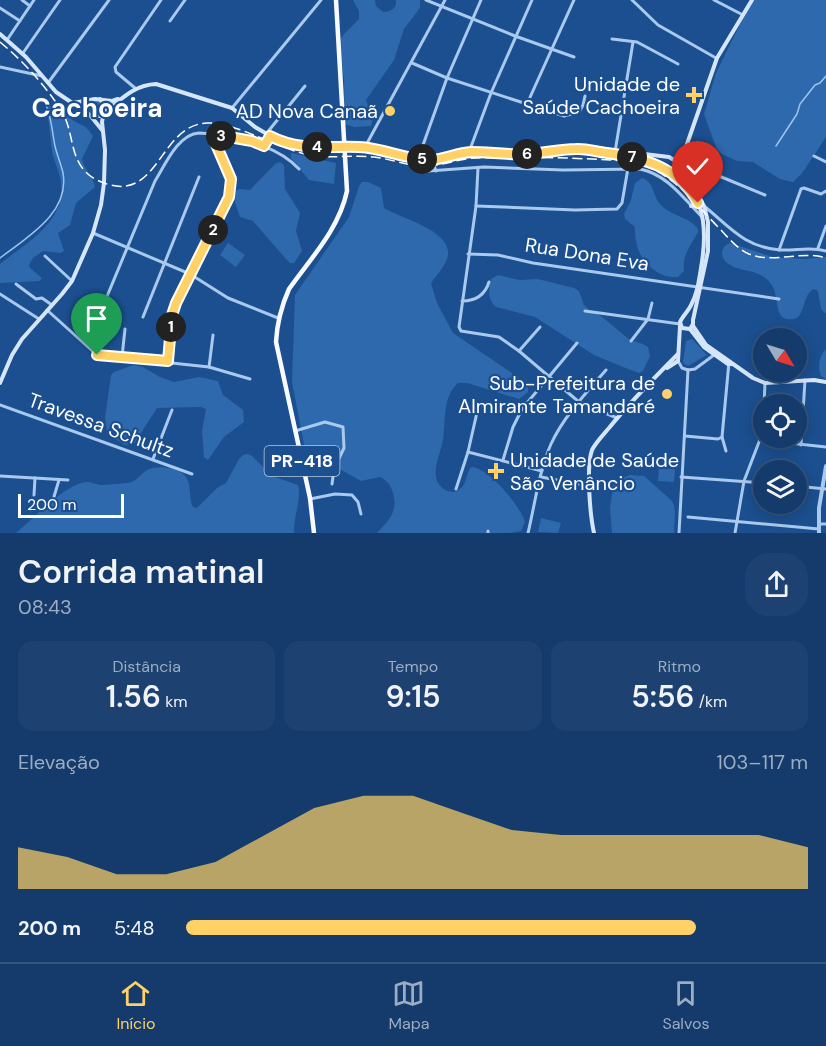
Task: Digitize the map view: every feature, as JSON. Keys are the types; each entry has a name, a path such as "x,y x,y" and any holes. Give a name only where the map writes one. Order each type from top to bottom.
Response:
{"highway":[{"name":"PR-418","path":"314,533 310,499 277,351 278,318 290,289 336,222 344,206 347,191 336,0"}],"main road":[{"path":"671,172 679,167 717,58 752,0"},
{"path":"0,34 23,53 59,96 90,115 98,117 135,88 156,84 232,108 268,135 291,144 365,147 432,160 469,152 524,154 567,149 658,155 676,162 704,216"},
{"path":"70,103 100,99 112,101 122,98"},
{"path":"0,383 22,339 72,280 93,233 104,183 105,150 102,114 105,106 100,99"},
{"path":"91,100 87,107 90,115 102,130"},
{"path":"615,153 655,164 671,172 686,183 704,206 709,241 693,320 680,338"},
{"path":"655,164 654,158 658,155"},
{"path":"676,162 683,157"},
{"path":"693,208 698,203"},
{"path":"661,371 678,361 682,318 693,303 700,286"},
{"path":"685,316 693,320"},
{"path":"680,325 689,328 706,345 753,378 765,383 778,382"},
{"path":"689,328 714,355 730,363"},
{"path":"594,533 590,487 592,452 617,418 678,354"},
{"path":"807,380 826,382"}],"street":[{"path":"22,0 30,6"},
{"path":"7,40 34,0"},
{"path":"23,53 60,0"},
{"path":"48,83 109,0"},
{"path":"135,88 116,72 115,67 161,0"},
{"path":"170,21 185,0"},
{"path":"232,108 321,0"},
{"path":"426,0 574,57"},
{"path":"365,147 445,0"},
{"path":"418,159 447,78 481,0"},
{"path":"469,152 491,93 531,0"},
{"path":"527,104 574,0"},
{"path":"714,0 743,15"},
{"path":"634,1 658,25 717,58"},
{"path":"0,8 20,21"},
{"path":"612,39 633,42 678,64"},
{"path":"615,153 633,42"},
{"path":"411,63 447,78 564,116 579,112 585,96"},
{"path":"0,68 42,76"},
{"path":"264,146 268,135 305,86"},
{"path":"98,318 155,181 176,148 187,137 197,133 252,141 286,157 299,169"},
{"path":"168,361 172,315 229,197 231,179 215,142 218,135"},
{"path":"814,156 825,160"},
{"path":"432,160 436,171"},
{"path":"478,168 476,206 459,327 464,333 499,338 519,351 579,402 617,418"},
{"path":"428,171 478,168 588,170 628,168 650,171 658,175 704,216 715,215"},
{"path":"476,206 574,210 617,209 622,203 628,168"},
{"path":"686,183 698,172 707,171 765,195"},
{"path":"143,317 199,177"},
{"path":"779,250 801,189 821,194 826,191"},
{"path":"704,206 736,235 748,242 779,250 818,248 826,251"},
{"path":"818,248 826,226"},
{"path":"93,233 165,262 190,274 228,298 278,318"},
{"name":"Rua Dona Eva","path":"468,254 498,255 533,263 779,299"},
{"path":"45,256 72,280"},
{"path":"462,301 473,300 482,295 489,282"},
{"path":"16,284 35,298 42,298 53,305"},
{"path":"0,294 39,319"},
{"path":"631,341 648,318 652,303"},
{"path":"47,310 91,351 104,357 168,361 209,367 250,379"},
{"path":"585,311 648,318 680,325"},
{"path":"519,351 540,327"},
{"path":"122,357 125,329"},
{"path":"209,367 213,335"},
{"path":"503,460 513,427 522,409 577,343"},
{"path":"678,361 681,367 688,370 701,365 714,355"},
{"path":"726,451 722,437 730,363"},
{"path":"528,533 550,445 579,402 606,370"},
{"path":"678,533 688,370"},
{"path":"764,394 765,383"},
{"name":"Travessa Schultz","path":"0,405 192,474"},
{"path":"456,489 468,452 478,408"},
{"path":"153,459 172,410"},
{"path":"295,431 325,422 343,427 344,448 334,469 332,484"},
{"path":"684,436 718,439 722,437"},
{"path":"807,445 826,447"},
{"path":"735,533 744,481 758,448"},
{"path":"468,452 542,471"},
{"path":"819,529 826,466"},
{"path":"0,476 68,480"},
{"path":"541,477 590,487"},
{"path":"681,477 753,482"},
{"path":"34,495 35,478"},
{"path":"53,500 59,480"},
{"path":"807,487 824,489"},
{"path":"310,499 335,494 352,495 358,502 361,514"},
{"path":"688,517 819,529 826,524"}],"shaded area":[{"path":"353,0 375,0 376,6 383,12 392,9 396,0 420,0 420,8 404,29 394,60 366,100 373,119 371,126 354,127 345,124 344,80 339,42 359,19 359,11"},
{"path":"752,0 826,0 826,137 803,172 793,182 780,179 753,162 737,161 722,154 717,150 704,114 716,73"},
{"path":"96,101 101,103 103,108 101,113 96,115 91,113 89,108 91,103"},
{"path":"50,102 74,121 86,127 93,136 82,159 95,187 76,203 70,225 58,233 64,251 60,253 43,251 33,258 29,265 42,278 40,281 0,283 0,264 42,230 51,220 61,197 61,183 52,151 46,105"},
{"path":"291,153 336,163 334,184 309,180 291,158"},
{"path":"280,162 284,165 285,189 300,213 296,231 302,251 294,263 286,259 253,221 240,217 235,202 236,191 250,190 276,163"},
{"path":"642,178 649,183 656,198 665,209 695,225 698,229 686,255 684,271 678,277 663,275 645,262 635,238 635,227 625,219 624,214 631,200 635,183"},
{"path":"362,182 368,182 381,188 384,208 435,233 448,249 447,259 431,283 437,303 453,333 528,384 528,392 519,399 467,383 458,383 447,402 443,440 436,472 439,484 445,490 453,492 462,487 470,468 473,467 488,474 503,489 522,515 525,522 521,531 510,533 377,533 394,509 393,493 388,483 380,477 361,481 338,468 311,462 306,455 292,382 295,295 349,217"},
{"path":"228,243 245,255 236,267 220,255"},
{"path":"730,243 773,257 805,259 826,257 826,314 821,309 818,291 814,289 810,291 797,318 783,318 778,308 774,289 765,277 736,268 723,258 723,249"},
{"path":"498,275 519,280 538,279 579,291 584,305 589,310 601,316 630,340 648,347 650,356 643,371 639,373 594,355 535,317 496,307 490,298 489,287 491,279"},
{"path":"692,339 707,355 688,366 683,363 686,341"},
{"path":"826,349 826,379 821,376 819,365 820,358"},
{"path":"133,365 143,367 174,382 199,377 218,381 223,395 243,410 244,422 224,437 208,460 204,457 202,431 206,409 201,407 157,408 134,444 125,445 107,431 105,418 111,375"},
{"path":"248,454 272,476 298,485 299,497 294,533 16,533 60,495 79,484 132,482 147,470 160,467 179,471 185,476 188,480 193,507 197,508 217,488 226,483 239,459"},
{"path":"659,468 675,469 674,482 658,481"},
{"path":"630,475 644,476 671,500 675,514 674,533 612,533 610,508 614,481"},
{"path":"541,518 561,523 558,533 538,532"}],"waterway":[{"path":"776,146 797,114 800,104 815,85 826,76"},
{"path":"0,258 44,223 60,200 63,173 46,105"}],"railway":[{"path":"0,42 33,74 61,110 66,119 76,157 87,174 97,180 117,186 133,184 146,176 177,137 190,127 207,123 232,127 288,149 315,156 374,157 421,166 471,158 496,157 627,161 643,165 669,178 734,244 749,254 768,258 807,255 826,258"}],"place":[{"name":"Unidade de Saúde Cachoeira","path":"694,95"},
{"name":"AD Nova Canaã","path":"390,111"},
{"name":"Sub-Prefeitura de Almirante Tamandaré","path":"667,394"},
{"name":"Unidade de Saúde São Venâncio","path":"496,471"}],"district":[{"name":"Cachoeira","path":"97,108"}],"route":[{"path":"97,355 168,361 172,315 176,303 229,197 231,179 215,142 218,135 252,141 264,146 270,136 279,141 304,147 365,147 423,159 438,159 469,152 524,154 587,149 635,158 667,169 685,184 698,203"}]}
